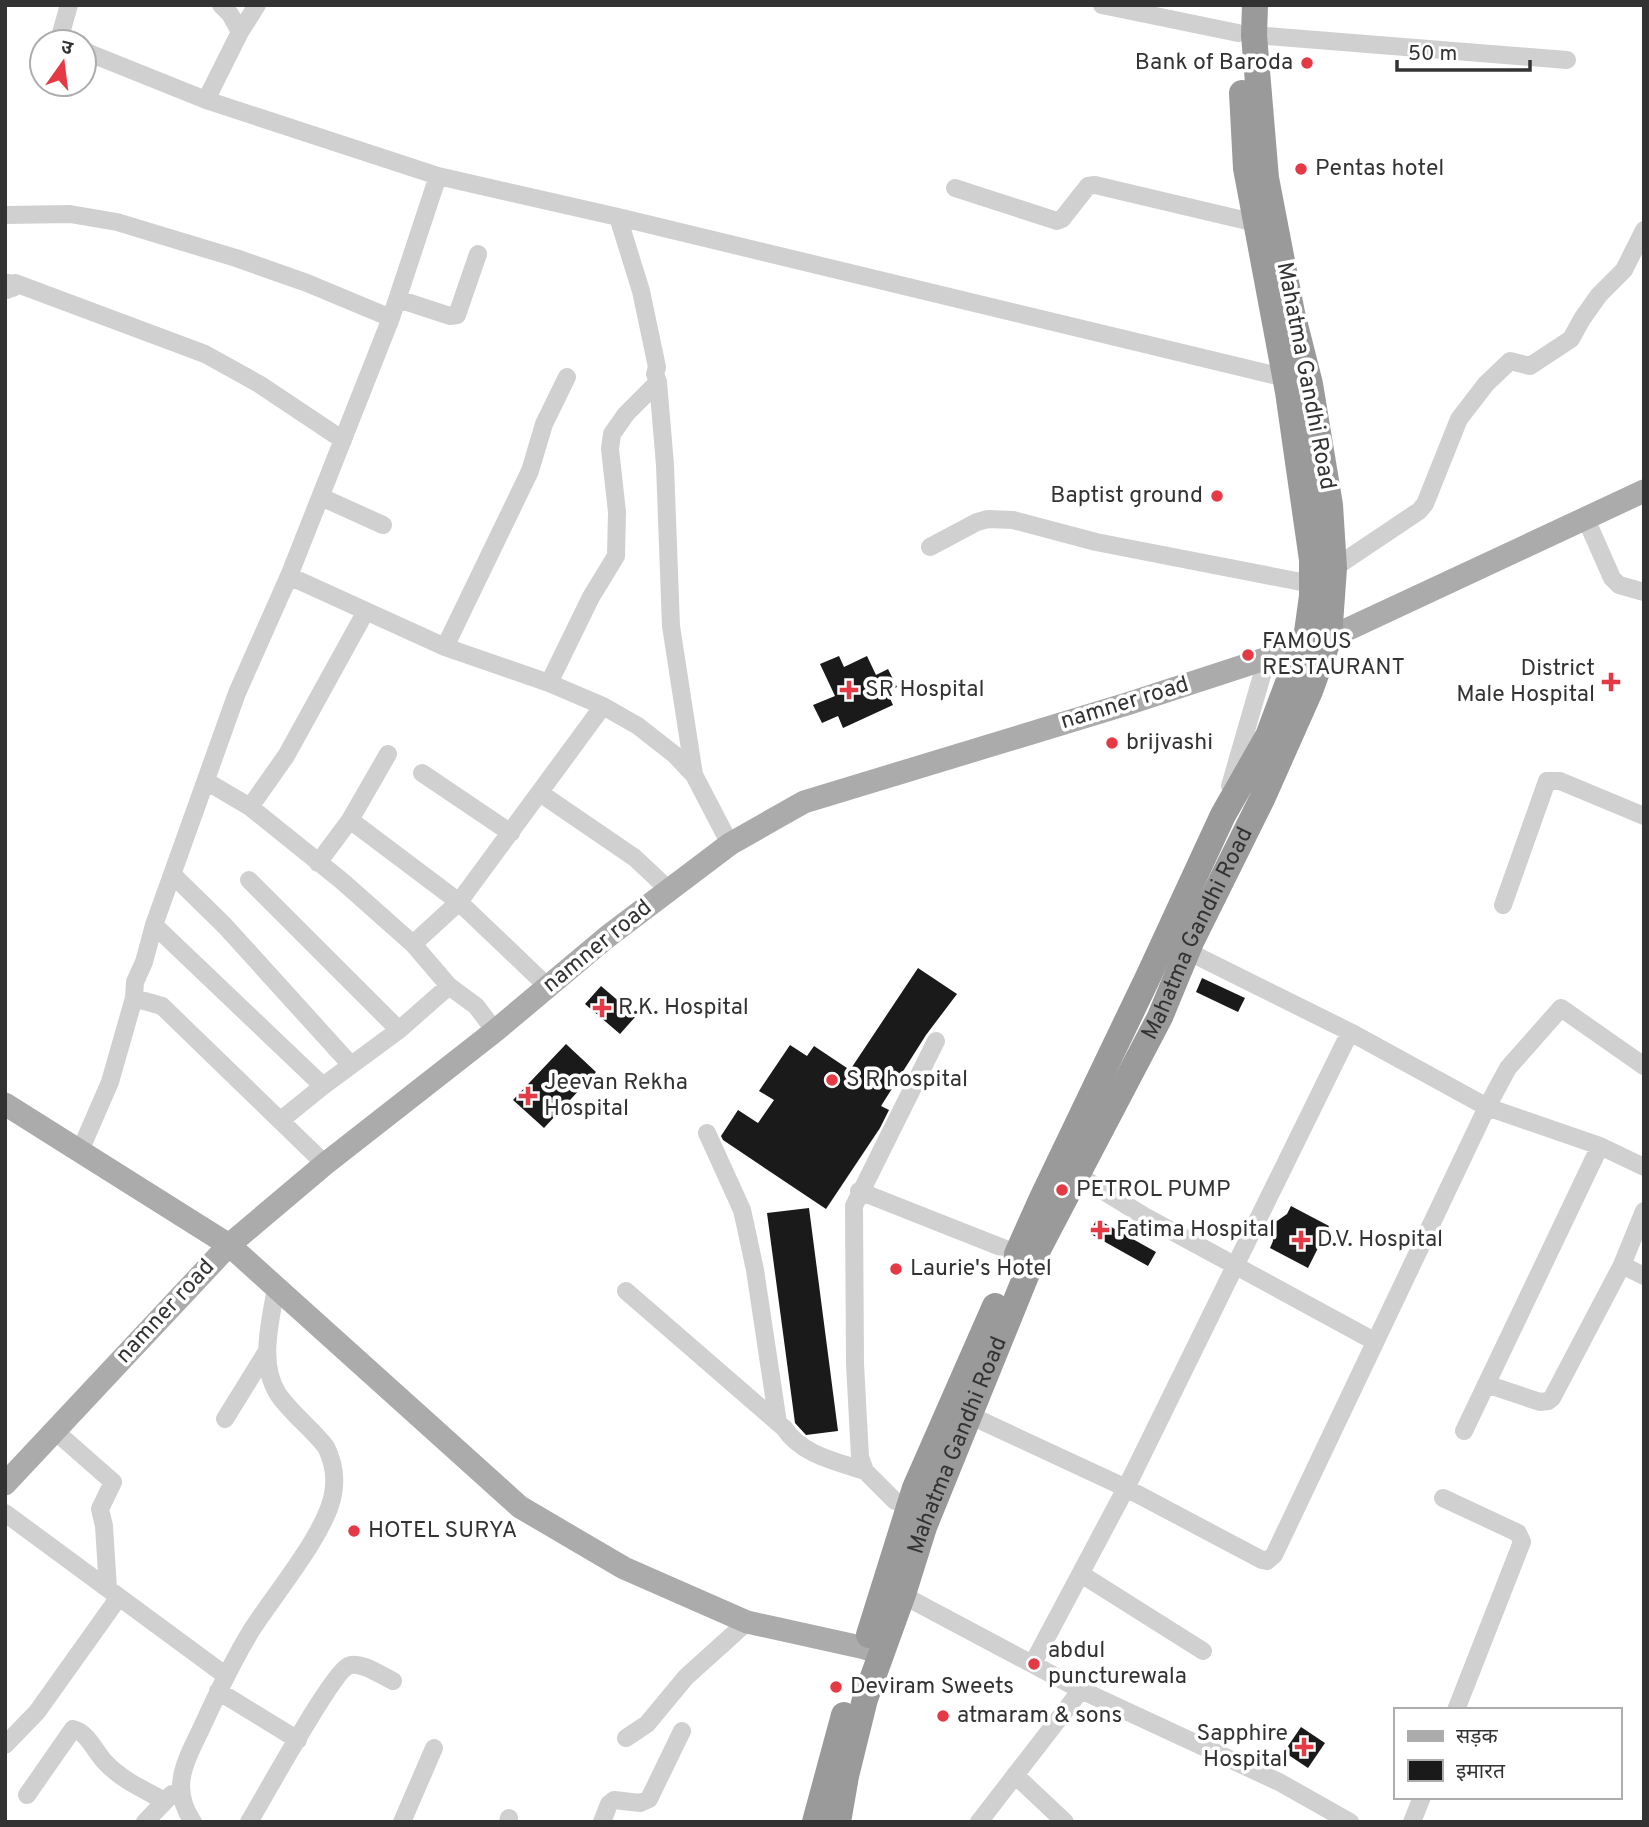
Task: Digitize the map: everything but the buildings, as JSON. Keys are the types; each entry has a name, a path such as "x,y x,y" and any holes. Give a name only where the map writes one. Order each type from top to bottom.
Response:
{"highway":[{"name":"Mahatma Gandhi Road","path":"815,1822 834,1747 873,1651 894,1590 923,1527 1032,1261 1160,1017 1187,951 1262,799 1310,691 1329,638 1334,568 1330,505 1310,384 1292,313 1266,177 1246,34 1237,5"},
{"name":"Mahatma Gandhi Road","path":"894,1590 915,1488 1041,1198 1149,977 1220,821 1268,736 1307,632 1312,559 1286,378 1246,169 1246,34 1255,5"},
{"name":"Mahatma Gandhi Road","path":"838,1822 873,1651"}],"main road":[{"name":"namner road","path":"5,1484 229,1245 325,1164 730,844 804,802 1117,707 1329,638 1644,491"},
{"path":"5,1104 229,1245 520,1507 624,1568 747,1622 873,1651"}],"street":[{"path":"62,28 69,5"},
{"path":"221,5 230,14 240,32"},
{"path":"206,100 240,32 257,5"},
{"path":"1102,5 1246,34 1567,60"},
{"path":"98,57 206,100 438,176 1286,378"},
{"path":"80,1151 110,1082 134,998 135,982 237,693 289,576 391,318 438,176"},
{"path":"955,188 1057,220 1062,219 1088,186 1095,185 1256,223"},
{"path":"5,215 70,214 117,222 283,274 391,318"},
{"path":"618,217 641,291 657,366 655,374 666,466 671,626 694,775"},
{"path":"1334,568 1419,511 1425,504 1459,419 1486,384 1510,361 1530,366 1571,339 1581,319 1624,270 1644,230"},
{"path":"398,299 450,316 457,315 478,254"},
{"path":"5,289 8,290 8,283 13,288 15,283 187,346 259,384 343,440"},
{"path":"445,647 530,471 544,424 566,377"},
{"path":"549,683 591,597 616,556 617,512 610,449 612,434 626,414 658,382"},
{"path":"321,498 383,525"},
{"path":"930,547 976,522 988,519 1013,520 1096,542 1312,584"},
{"path":"1586,519 1612,578 1619,584 1644,592"},
{"path":"289,576 445,647 549,683 603,706 638,726 675,755 694,775 730,844"},
{"path":"250,807 286,756 366,611"},
{"path":"1220,821 1267,658"},
{"path":"414,944 459,902 603,706"},
{"path":"318,863 350,820 388,754"},
{"path":"422,773 511,832"},
{"path":"206,781 250,807 342,881 414,944 449,986 476,1006 495,1031"},
{"path":"1503,905 1547,781 1560,781 1644,816"},
{"path":"540,793 635,858 669,890"},
{"path":"350,820 459,902 548,987"},
{"path":"173,875 225,926 351,1065"},
{"path":"249,880 399,1030"},
{"path":"155,925 323,1086"},
{"path":"1187,951 1350,1032 1487,1107 1600,1146 1644,1167"},
{"path":"281,1120 399,1030 449,986"},
{"path":"134,998 162,1006 325,1164"},
{"path":"969,1415 1126,1488 1262,1560 1271,1558 1508,1068 1561,1008 1644,1066"},
{"path":"1033,1663 1126,1488 1350,1032"},
{"path":"895,1502 865,1471 860,1457 855,1364 854,1206 859,1191 936,1041"},
{"path":"708,1133 746,1228 778,1423"},
{"path":"1464,1431 1600,1146"},
{"path":"1071,1184 1144,1216 1374,1342"},
{"path":"859,1191 1017,1254"},
{"path":"1486,1384 1540,1402 1552,1398 1622,1265 1644,1211"},
{"path":"1622,1265 1644,1276"},
{"path":"193,1822 184,1804 180,1787 185,1765 222,1683 252,1630 309,1545 328,1512 334,1493 331,1457 326,1447 278,1395 273,1383 267,1351 276,1287"},
{"path":"626,1291 778,1423 792,1440 808,1452 865,1471"},
{"path":"225,1419 267,1351"},
{"path":"5,1745 37,1712 113,1593 100,1508 113,1482 55,1431"},
{"path":"1443,1498 1518,1532 1522,1542 1457,1708"},
{"path":"5,1513 113,1593 222,1683 298,1740"},
{"path":"1081,1574 1203,1651"},
{"path":"894,1590 1081,1690 1279,1782 1350,1822"},
{"path":"626,1738 647,1724 686,1677 747,1622"},
{"path":"249,1822 323,1697 346,1667 362,1667 393,1681"},
{"path":"979,1822 1081,1690"},
{"path":"27,1795 74,1729 80,1731 103,1760 119,1774 165,1801"},
{"path":"603,1822 609,1804 614,1800 640,1803 649,1799 682,1731"},
{"path":"402,1822 434,1748"},
{"path":"1015,1775 1065,1822"},
{"path":"145,1822 180,1787"},
{"path":"1412,1822 1421,1799"}],"place":[{"name":"Bank of Baroda","path":"1307,63"},
{"name":"Pentas hotel","path":"1301,169"},
{"name":"Baptist ground","path":"1217,496"},
{"name":"FAMOUS RESTAURANT","path":"1248,655"},
{"name":"District Male Hospital","path":"1611,682"},
{"name":"SR Hospital","path":"849,690"},
{"name":"brijvashi","path":"1112,743"},
{"name":"R.K. Hospital","path":"602,1008"},
{"name":"S R hospital","path":"832,1080"},
{"name":"Jeevan Rekha Hospital","path":"528,1096"},
{"name":"PETROL PUMP","path":"1062,1190"},
{"name":"Fatima Hospital","path":"1100,1230"},
{"name":"D.V. Hospital","path":"1301,1240"},
{"name":"Laurie's Hotel","path":"896,1269"},
{"name":"HOTEL SURYA","path":"354,1531"},
{"name":"abdul puncturewala","path":"1034,1664"},
{"name":"Deviram Sweets","path":"836,1687"},
{"name":"atmaram & sons","path":"943,1716"},
{"name":"Sapphire Hospital","path":"1304,1747"}]}
